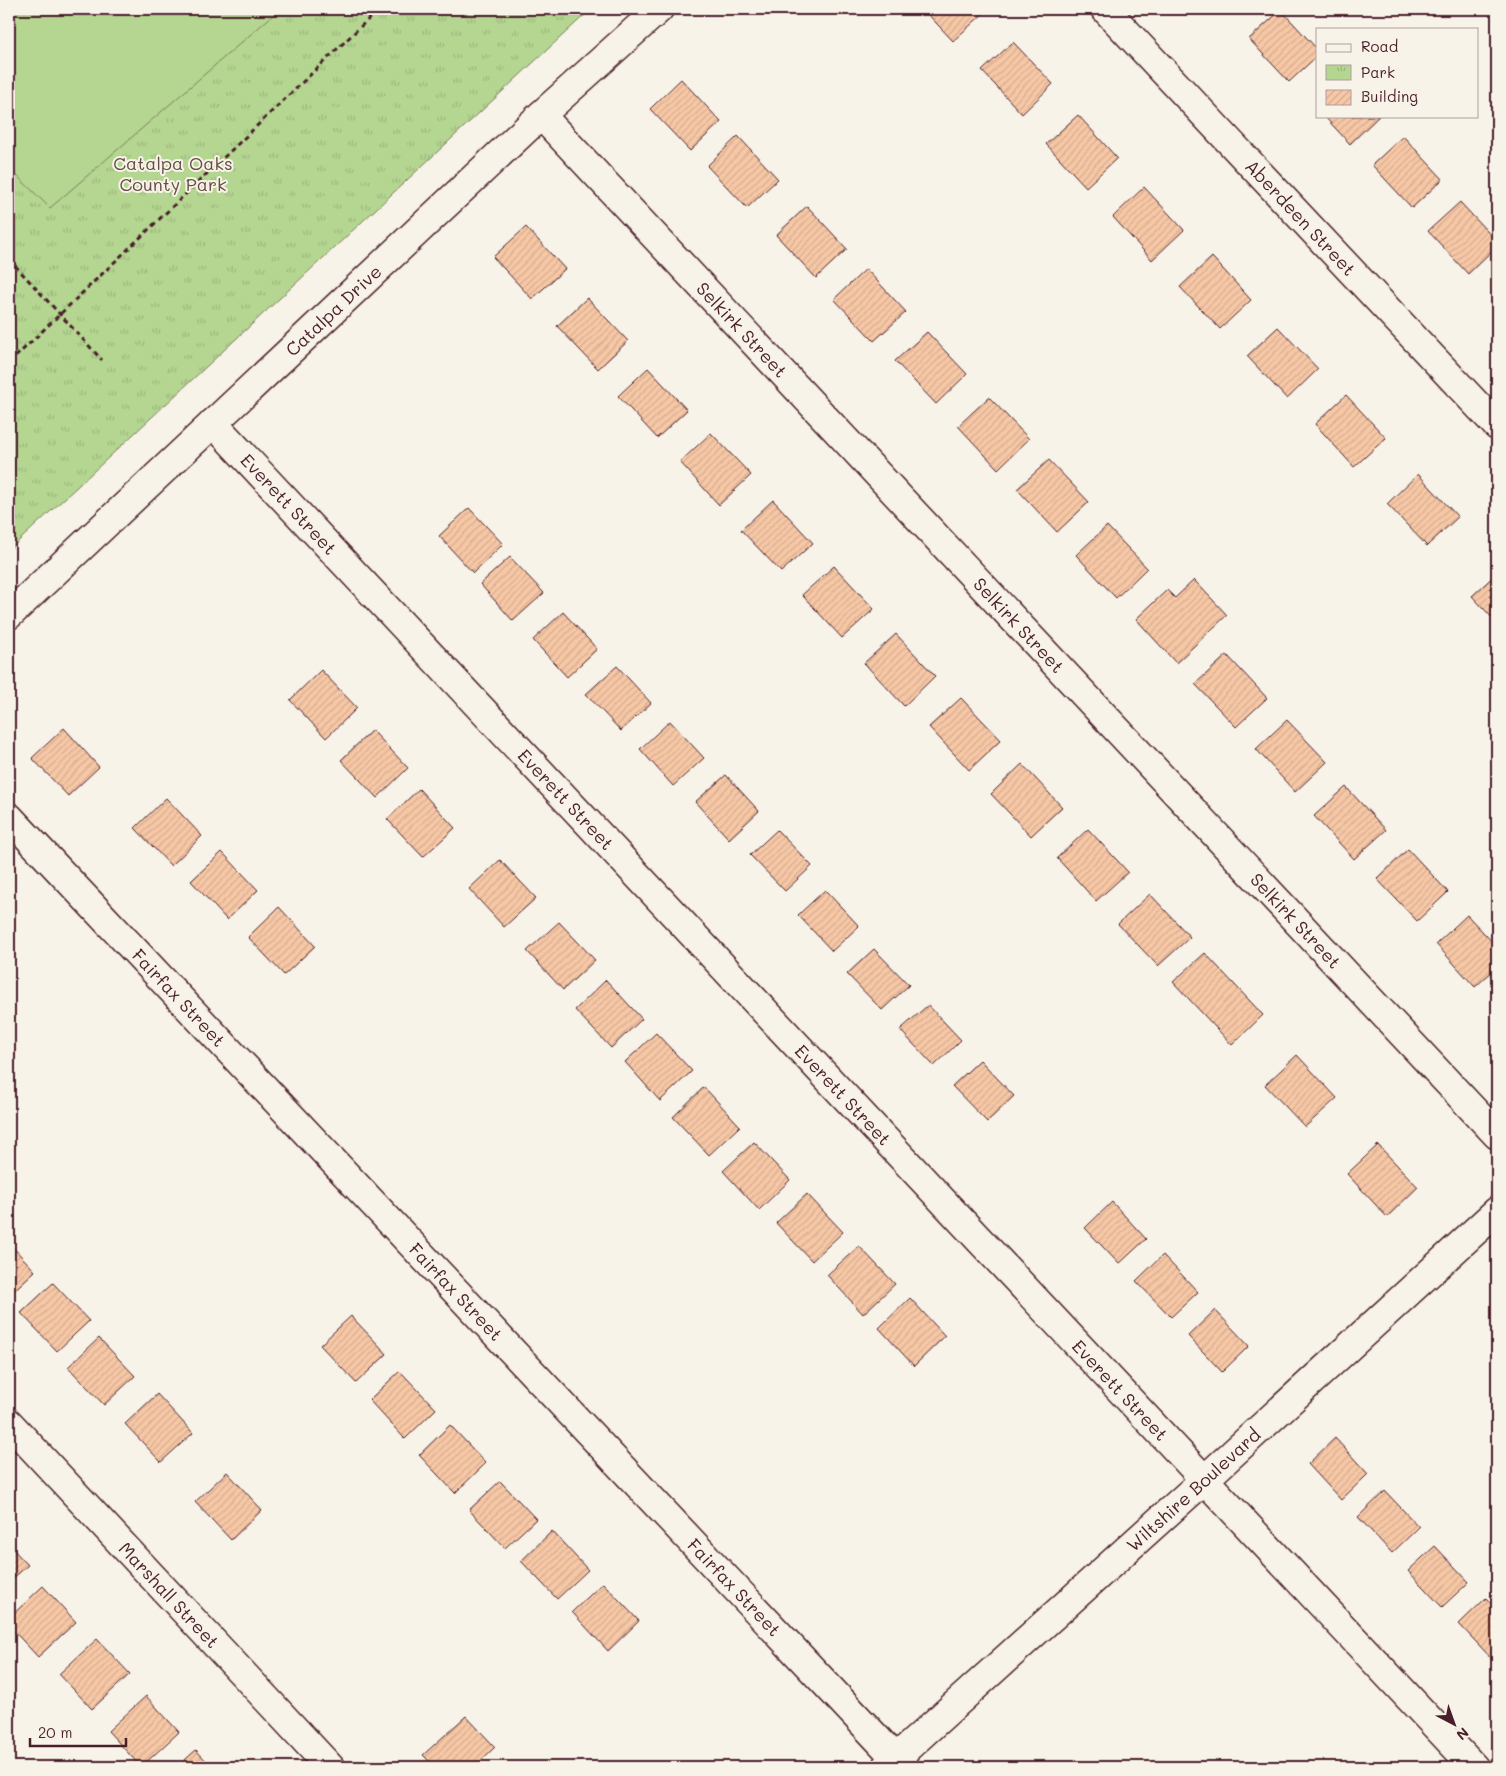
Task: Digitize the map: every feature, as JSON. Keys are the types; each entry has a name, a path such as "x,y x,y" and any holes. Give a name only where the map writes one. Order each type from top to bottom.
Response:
{"street":[{"name":"Catalpa Drive","path":"9,615 541,115 659,9"},
{"name":"Aberdeen Street","path":"1105,9 1497,426"},
{"name":"Selkirk Street","path":"541,115 1497,1135"},
{"name":"Everett Street","path":"213,423 1474,1767"},
{"name":"Fairfax Street","path":"9,817 895,1764"},
{"name":"Wiltshire Boulevard","path":"895,1764 1497,1210"},
{"name":"Marshall Street","path":"9,1423 330,1767"}],"path":[{"path":"9,363 380,9"},
{"path":"9,259 102,360"}],"green space":[{"name":"Catalpa Oaks County Park","path":"9,9 591,9 9,550"},
{"path":"9,9 280,9 50,208 9,168"}],"building":[{"path":"923,9 982,9 985,12 953,41"},
{"path":"1281,10 1316,48 1316,57 1289,82 1249,39"},
{"path":"1013,42 1053,84 1022,114 982,71"},
{"path":"681,79 721,122 690,151 650,109"},
{"path":"1078,115 1117,158 1086,187 1046,144"},
{"path":"1326,118 1377,118 1350,144"},
{"path":"738,136 778,179 747,208 707,166"},
{"path":"1403,136 1443,179 1412,208 1372,165"},
{"path":"1144,187 1184,230 1152,260 1113,217"},
{"path":"1460,202 1497,242 1497,246 1468,274 1428,231"},
{"path":"807,206 847,249 816,278 776,235"},
{"path":"526,227 565,269 532,299 493,257"},
{"path":"1212,257 1251,300 1220,329 1180,287"},
{"path":"866,269 906,312 874,341 834,299"},
{"path":"587,298 628,341 598,369 557,326"},
{"path":"1278,327 1318,369 1287,399 1247,356"},
{"path":"927,332 967,374 936,404 895,361"},
{"path":"648,368 687,410 657,438 618,396"},
{"path":"1346,395 1386,438 1354,467 1315,424"},
{"path":"989,397 1029,439 998,469 958,426"},
{"path":"711,433 751,475 719,505 680,462"},
{"path":"1049,460 1089,502 1057,532 1017,489"},
{"path":"1418,474 1458,517 1427,546 1387,504"},
{"path":"773,500 813,543 781,572 741,530"},
{"path":"469,508 503,544 473,573 439,536"},
{"path":"1107,526 1147,568 1116,598 1076,555"},
{"path":"510,557 544,593 513,621 480,584"},
{"path":"834,566 874,609 842,638 802,595"},
{"path":"1497,573 1497,623 1472,596"},
{"path":"1194,580 1227,615 1176,663 1136,619 1167,590 1175,598"},
{"path":"563,612 597,649 567,677 533,640"},
{"path":"896,634 935,676 904,706 864,663"},
{"path":"1227,655 1267,698 1236,727 1195,684"},
{"path":"617,666 651,703 621,731 586,694"},
{"path":"321,670 357,708 326,738 290,700"},
{"path":"961,698 1001,740 969,770 929,727"},
{"path":"1287,720 1327,762 1295,792 1256,749"},
{"path":"670,721 704,758 673,786 640,749"},
{"path":"64,728 99,767 68,796 32,758"},
{"path":"372,730 408,768 377,798 341,760"},
{"path":"1022,764 1062,807 1031,836 991,794"},
{"path":"726,775 759,811 729,839 695,802"},
{"path":"1346,787 1386,830 1354,859 1314,816"},
{"path":"419,789 455,828 423,857 387,819"},
{"path":"166,798 202,836 171,866 135,828"},
{"path":"1088,829 1128,872 1096,901 1057,858"},
{"path":"777,830 812,866 785,891 750,855"},
{"path":"1408,849 1448,892 1417,921 1377,879"},
{"path":"222,852 258,890 227,920 191,881"},
{"path":"500,860 536,898 504,927 469,889"},
{"path":"825,890 859,926 832,951 798,915"},
{"path":"1150,894 1190,937 1158,966 1118,924"},
{"path":"279,907 315,946 284,975 248,937"},
{"path":"1467,915 1497,947 1497,967 1475,987 1436,944"},
{"path":"559,922 595,960 563,990 527,951"},
{"path":"874,949 909,985 882,1010 847,974"},
{"path":"1205,953 1263,1015 1232,1045 1173,982"},
{"path":"606,980 642,1019 611,1048 575,1010"},
{"path":"928,1005 961,1040 934,1066 900,1030"},
{"path":"656,1033 692,1071 660,1101 625,1062"},
{"path":"1297,1055 1337,1098 1305,1127 1265,1085"},
{"path":"980,1060 1014,1096 987,1122 952,1086"},
{"path":"704,1087 740,1126 709,1155 673,1117"},
{"path":"754,1142 790,1180 759,1210 723,1171"},
{"path":"1378,1145 1418,1187 1387,1217 1347,1174"},
{"path":"807,1194 843,1232 812,1261 776,1223"},
{"path":"1112,1202 1146,1239 1119,1264 1085,1228"},
{"path":"9,1243 35,1271 9,1295"},
{"path":"859,1246 895,1284 863,1314 827,1275"},
{"path":"1163,1255 1198,1292 1171,1317 1136,1281"},
{"path":"53,1283 89,1321 57,1351 21,1313"},
{"path":"910,1298 945,1336 914,1366 879,1328"},
{"path":"1215,1310 1249,1346 1222,1372 1188,1336"},
{"path":"351,1316 387,1354 356,1383 320,1345"},
{"path":"99,1338 135,1376 104,1405 68,1367"},
{"path":"400,1371 436,1409 405,1439 369,1400"},
{"path":"157,1394 193,1433 161,1462 125,1424"},
{"path":"450,1425 486,1463 455,1493 419,1455"},
{"path":"1335,1438 1368,1474 1341,1500 1308,1464"},
{"path":"227,1472 262,1510 231,1540 195,1502"},
{"path":"500,1481 536,1519 505,1548 469,1510"},
{"path":"1385,1491 1419,1527 1392,1553 1358,1517"},
{"path":"552,1531 588,1570 557,1599 521,1561"},
{"path":"9,1545 28,1565 9,1582"},
{"path":"1435,1546 1469,1582 1442,1607 1408,1571"},
{"path":"603,1583 639,1621 608,1651 572,1612"},
{"path":"43,1586 76,1622 38,1657 9,1626 9,1618"},
{"path":"1486,1598 1497,1610 1497,1656 1493,1660 1459,1624"},
{"path":"97,1639 130,1674 92,1709 59,1674"},
{"path":"146,1696 179,1732 141,1767 108,1731"},
{"path":"466,1716 495,1747 474,1767 435,1767 423,1755"},
{"path":"196,1750 212,1767 177,1767"}]}
